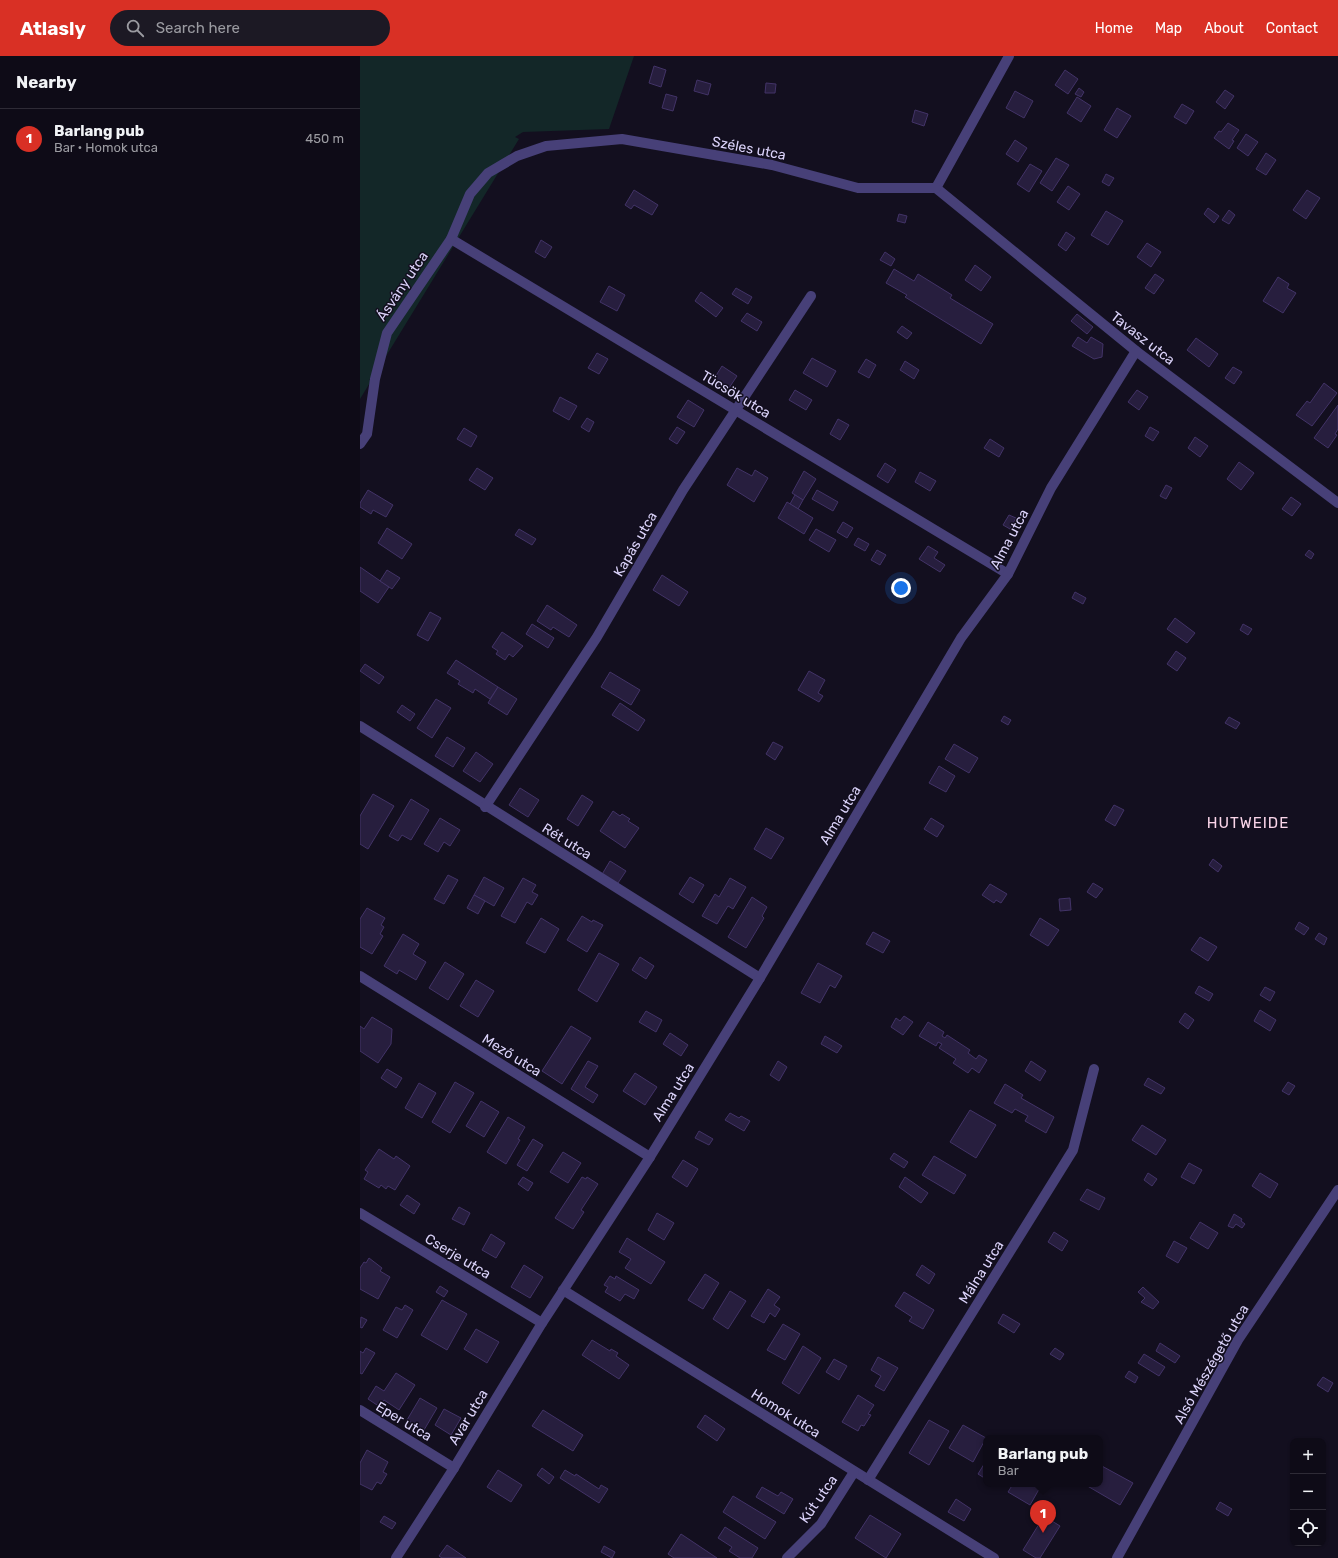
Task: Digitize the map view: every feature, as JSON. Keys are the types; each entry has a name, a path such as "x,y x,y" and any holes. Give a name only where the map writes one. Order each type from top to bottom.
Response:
{"street":[{"path":"936,188 1009,56"},
{"name":"Széles utca","path":"450,239 470,194 488,173 517,156 546,146 622,139 772,165 858,188 936,188"},
{"name":"Tavasz utca","path":"936,188 1136,351 1338,503"},
{"name":"Tücsök utca","path":"450,239 1008,574"},
{"name":"Ásvány utca","path":"360,444 367,434 375,379 387,333 450,239"},
{"name":"Kapás utca","path":"485,807 597,637 683,490 735,409 812,296"},
{"name":"Alma utca","path":"563,1290 650,1157 760,978 961,638 1008,574 1051,488 1136,351"},
{"name":"Rét utca","path":"360,726 485,807 760,978"},
{"name":"Mező utca","path":"360,976 650,1157"},
{"name":"Málna utca","path":"868,1480 1073,1150 1094,1069"},
{"name":"Alsó Mészégető utca","path":"1117,1558 1238,1340 1338,1190"},
{"name":"Cserje utca","path":"360,1213 542,1323"},
{"name":"Homok utca","path":"563,1290 994,1558"},
{"name":"Avar utca","path":"396,1558 454,1468 563,1290"},
{"name":"Eper utca","path":"360,1410 454,1468"},
{"name":"Kút utca","path":"787,1558 821,1524 854,1472"}],"green space":[{"path":"360,56 634,56 609,129 523,132 515,137 519,139 372,379 369,379 371,381 360,399"}],"building":[{"path":"654,66 666,70 661,87 649,83"},
{"path":"1065,70 1078,79 1068,94 1055,85"},
{"path":"697,80 711,84 708,95 694,91"},
{"path":"766,83 776,84 775,93 765,93"},
{"path":"1079,88 1084,92 1081,97 1075,94"},
{"path":"1225,90 1234,96 1225,109 1216,102"},
{"path":"1015,91 1033,101 1024,118 1006,108"},
{"path":"666,94 677,97 673,111 662,108"},
{"path":"1077,97 1091,106 1081,122 1067,113"},
{"path":"1182,104 1194,111 1186,124 1174,117"},
{"path":"1117,108 1131,116 1117,138 1104,130"},
{"path":"915,110 928,114 924,126 912,122"},
{"path":"1228,123 1239,130 1232,140 1234,141 1229,149 1214,138"},
{"path":"1246,134 1258,142 1248,156 1237,148"},
{"path":"1015,140 1027,148 1018,162 1006,154"},
{"path":"1266,153 1276,160 1266,175 1256,169"},
{"path":"1056,158 1069,165 1052,191 1040,183"},
{"path":"1030,164 1042,171 1029,192 1017,184"},
{"path":"1106,174 1114,178 1109,186 1102,182"},
{"path":"1068,186 1080,194 1069,210 1057,202"},
{"path":"634,190 658,205 652,215 634,205 631,209 625,205"},
{"path":"1307,190 1320,198 1306,219 1293,210"},
{"path":"1208,208 1219,216 1214,223 1204,214"},
{"path":"1229,210 1235,215 1229,224 1222,220"},
{"path":"1106,211 1123,221 1108,245 1091,235"},
{"path":"899,214 907,216 905,223 897,221"},
{"path":"1066,232 1075,238 1066,251 1058,245"},
{"path":"541,240 552,247 545,258 535,252"},
{"path":"1147,243 1161,252 1151,267 1137,257"},
{"path":"885,252 895,259 891,266 880,260"},
{"path":"975,265 991,277 981,291 965,280"},
{"path":"894,269 914,281 918,274 952,295 950,298 993,324 981,344 905,297 907,295 886,283"},
{"path":"1155,274 1164,280 1154,294 1145,288"},
{"path":"1278,277 1289,284 1287,288 1296,293 1283,313 1263,301"},
{"path":"609,286 625,295 617,311 600,302"},
{"path":"736,288 752,297 748,304 732,294"},
{"path":"701,292 723,308 716,317 695,301"},
{"path":"747,313 762,322 757,331 741,321"},
{"path":"1077,314 1093,327 1087,334 1071,321"},
{"path":"902,326 912,333 907,339 897,332"},
{"path":"1078,337 1087,343 1091,337 1103,344 1102,357 1094,359 1072,346"},
{"path":"1196,338 1218,354 1209,367 1187,350"},
{"path":"597,353 608,359 599,374 588,368"},
{"path":"812,358 836,371 827,387 803,373"},
{"path":"866,359 876,365 869,378 858,372"},
{"path":"905,361 919,370 914,379 900,370"},
{"path":"722,366 737,376 727,391 712,382"},
{"path":"1233,367 1242,372 1234,384 1225,378"},
{"path":"1324,383 1337,393 1312,426 1296,415 1307,401 1310,403"},
{"path":"795,390 812,400 806,410 789,400"},
{"path":"1137,390 1148,397 1139,410 1128,402"},
{"path":"560,397 577,406 569,420 553,411"},
{"path":"688,400 704,410 694,427 677,417"},
{"path":"1338,405 1338,429 1335,434 1337,435 1328,448 1314,438"},
{"path":"587,418 594,422 589,432 581,427"},
{"path":"838,419 849,425 840,440 830,434"},
{"path":"677,427 685,432 677,444 669,439"},
{"path":"1150,427 1159,432 1153,441 1145,436"},
{"path":"464,428 477,436 471,447 457,439"},
{"path":"1195,437 1208,446 1200,457 1188,448"},
{"path":"990,439 1004,448 999,457 984,448"},
{"path":"1239,462 1254,473 1241,490 1227,479"},
{"path":"885,463 896,470 888,483 877,476"},
{"path":"477,468 493,478 485,490 469,480"},
{"path":"737,468 752,476 755,470 768,478 754,502 727,485"},
{"path":"804,471 816,479 803,500 792,493"},
{"path":"920,472 936,481 930,491 915,482"},
{"path":"1166,485 1172,488 1166,499 1160,496"},
{"path":"368,490 393,505 386,517 373,510 371,514 360,507 360,503"},
{"path":"817,490 838,502 833,511 812,499"},
{"path":"795,495 803,500 798,509 790,504"},
{"path":"1291,497 1301,504 1292,516 1282,509"},
{"path":"787,502 813,518 804,534 778,518"},
{"path":"1009,515 1016,518 1010,529 1003,525"},
{"path":"843,522 853,528 847,538 837,532"},
{"path":"387,528 412,544 402,559 378,543"},
{"path":"519,529 536,539 532,545 515,535"},
{"path":"816,529 836,540 829,552 809,540"},
{"path":"858,538 869,544 865,551 854,545"},
{"path":"928,546 938,552 934,558 945,565 940,572 919,559"},
{"path":"877,550 886,555 880,565 871,560"},
{"path":"1309,550 1314,554 1311,559 1305,555"},
{"path":"360,567 389,587 378,603 360,591"},
{"path":"387,570 400,578 392,589 380,581"},
{"path":"662,575 688,592 679,606 653,590"},
{"path":"1075,592 1086,598 1083,604 1072,598"},
{"path":"547,605 577,625 569,637 553,627 551,630 537,621"},
{"path":"430,612 441,618 428,641 417,635"},
{"path":"1175,618 1195,633 1187,643 1167,629"},
{"path":"532,624 554,638 548,648 526,634"},
{"path":"1243,624 1252,629 1248,635 1240,630"},
{"path":"502,632 523,646 513,657 509,654 505,660 496,654 498,651 492,647"},
{"path":"1176,651 1186,658 1177,671 1167,664"},
{"path":"456,660 498,687 490,699 475,689 473,693 458,684 460,681 447,673"},
{"path":"365,664 384,677 379,684 360,671"},
{"path":"809,671 825,680 818,693 823,696 819,702 798,690"},
{"path":"610,672 640,690 631,705 601,687"},
{"path":"498,687 517,699 507,715 488,703"},
{"path":"436,699 451,708 432,738 417,728"},
{"path":"620,703 645,720 638,731 612,715"},
{"path":"402,705 415,714 410,721 397,712"},
{"path":"1004,716 1011,720 1008,725 1001,721"},
{"path":"1229,717 1240,723 1236,729 1225,723"},
{"path":"447,737 465,748 453,767 435,756"},
{"path":"773,742 783,747 775,760 766,754"},
{"path":"954,744 978,758 969,773 945,759"},
{"path":"476,752 493,764 480,782 463,771"},
{"path":"939,766 955,776 946,792 929,783"},
{"path":"520,788 539,800 528,817 509,805"},
{"path":"373,794 394,806 368,849 360,844 360,816"},
{"path":"582,795 593,802 578,826 567,819"},
{"path":"411,799 429,810 411,840 402,835 398,841 389,836"},
{"path":"1114,805 1124,810 1115,826 1105,820"},
{"path":"613,811 620,816 622,814 630,819 628,821 639,828 625,848 600,831"},
{"path":"440,818 460,830 450,846 444,842 438,852 424,844"},
{"path":"931,818 944,826 937,837 924,829"},
{"path":"766,828 784,838 771,859 754,849"},
{"path":"1213,859 1222,866 1218,872 1209,865"},
{"path":"610,861 626,871 616,886 601,876"},
{"path":"448,875 458,880 444,904 434,899"},
{"path":"484,877 504,888 494,906 474,895"},
{"path":"690,877 704,885 693,903 679,894"},
{"path":"523,878 536,885 532,892 538,895 532,905 527,902 515,923 501,916"},
{"path":"730,878 746,887 733,909 728,906 717,924 702,916 715,894 719,897"},
{"path":"1093,883 1103,889 1096,898 1087,892"},
{"path":"990,884 1007,894 1001,903 996,900 994,903 982,895"},
{"path":"474,895 485,901 478,914 467,908"},
{"path":"752,897 767,907 762,916 764,918 746,948 728,937"},
{"path":"1070,898 1071,910 1060,911 1059,899"},
{"path":"367,908 385,918 381,925 384,927 380,934 383,936 372,954 360,947 360,919"},
{"path":"582,916 592,922 593,920 603,925 587,952 567,940"},
{"path":"541,918 559,929 545,953 526,943"},
{"path":"1040,918 1059,930 1048,946 1030,935"},
{"path":"1299,922 1309,928 1304,935 1295,929"},
{"path":"873,932 890,941 883,953 866,944"},
{"path":"1319,933 1327,938 1324,945 1315,939"},
{"path":"403,934 419,944 413,954 426,962 416,980 399,970 397,974 384,966"},
{"path":"1200,937 1217,947 1208,961 1191,950"},
{"path":"599,953 619,964 597,1002 578,990"},
{"path":"640,957 654,966 646,979 632,970"},
{"path":"445,962 464,974 448,1000 429,988"},
{"path":"818,963 842,976 835,988 830,985 820,1003 801,993"},
{"path":"476,980 494,991 478,1017 460,1006"},
{"path":"1199,986 1213,994 1209,1001 1195,993"},
{"path":"1265,987 1275,992 1270,1001 1260,995"},
{"path":"1260,1010 1276,1020 1270,1031 1254,1021"},
{"path":"646,1011 662,1020 656,1032 639,1022"},
{"path":"1185,1013 1194,1020 1188,1029 1179,1022"},
{"path":"904,1016 913,1022 903,1035 891,1027 896,1018 900,1021"},
{"path":"372,1017 392,1029 391,1044 378,1063 360,1051 360,1026 364,1029"},
{"path":"928,1022 944,1032 942,1036 945,1038 947,1035 970,1050 968,1053 976,1059 979,1055 987,1060 979,1073 972,1068 968,1073 953,1063 956,1059 939,1048 942,1044 938,1042 936,1046 919,1036"},
{"path":"571,1026 591,1038 562,1084 542,1071"},
{"path":"670,1033 688,1045 681,1056 663,1044"},
{"path":"825,1036 842,1046 837,1053 821,1044"},
{"path":"588,1061 598,1066 585,1087 598,1095 593,1103 571,1089"},
{"path":"778,1061 787,1067 779,1081 770,1075"},
{"path":"1031,1061 1046,1071 1040,1081 1025,1071"},
{"path":"387,1069 402,1078 396,1088 381,1078"},
{"path":"635,1073 657,1087 645,1105 623,1091"},
{"path":"1148,1078 1165,1088 1161,1094 1144,1085"},
{"path":"455,1082 474,1093 450,1133 432,1122"},
{"path":"1288,1082 1295,1086 1289,1095 1282,1091"},
{"path":"419,1083 436,1093 422,1118 405,1108"},
{"path":"1005,1084 1023,1095 1021,1098 1054,1117 1046,1133 1025,1121 1028,1116 1015,1109 1012,1113 994,1103"},
{"path":"481,1101 499,1112 484,1137 466,1126"},
{"path":"970,1110 996,1125 976,1158 950,1142"},
{"path":"730,1113 739,1118 741,1116 750,1121 744,1131 725,1120"},
{"path":"508,1117 525,1127 518,1139 520,1140 506,1164 487,1152"},
{"path":"1142,1125 1166,1140 1156,1155 1132,1140"},
{"path":"699,1131 713,1139 709,1145 695,1138"},
{"path":"533,1139 543,1145 527,1171 517,1165"},
{"path":"379,1149 394,1159 396,1156 410,1166 395,1190 388,1186 386,1189 381,1185 379,1188 364,1179 368,1172 365,1170"},
{"path":"563,1152 581,1163 568,1183 550,1172"},
{"path":"894,1153 908,1162 904,1168 890,1159"},
{"path":"934,1156 966,1175 954,1194 922,1175"},
{"path":"683,1160 698,1169 687,1187 672,1177"},
{"path":"1189,1163 1202,1170 1194,1184 1181,1177"},
{"path":"1148,1173 1157,1179 1152,1186 1144,1180"},
{"path":"1260,1173 1278,1184 1270,1198 1252,1186"},
{"path":"523,1177 533,1183 528,1191 518,1184"},
{"path":"582,1177 586,1179 587,1177 598,1184 581,1210 584,1212 573,1229 555,1218"},
{"path":"905,1177 928,1193 921,1203 899,1187"},
{"path":"1087,1189 1105,1198 1099,1210 1080,1200"},
{"path":"407,1195 420,1204 414,1214 400,1205"},
{"path":"459,1207 470,1213 464,1225 452,1219"},
{"path":"657,1213 674,1223 664,1240 648,1230"},
{"path":"1234,1214 1242,1219 1241,1221 1245,1224 1242,1228 1236,1224 1233,1228 1228,1226"},
{"path":"1200,1222 1218,1233 1208,1249 1190,1238"},
{"path":"1054,1232 1068,1241 1062,1251 1048,1242"},
{"path":"491,1234 505,1243 496,1258 482,1250"},
{"path":"627,1238 665,1262 651,1284 625,1268 631,1259 619,1252"},
{"path":"1174,1241 1187,1248 1178,1263 1166,1256"},
{"path":"369,1258 382,1268 380,1271 390,1277 378,1299 360,1289 360,1268"},
{"path":"524,1265 543,1277 530,1298 511,1287"},
{"path":"922,1265 935,1274 929,1284 916,1275"},
{"path":"705,1274 719,1283 703,1309 688,1300"},
{"path":"610,1276 615,1279 616,1276 639,1290 634,1299 625,1294 620,1301 605,1292 608,1287 604,1285"},
{"path":"440,1286 448,1291 444,1297 436,1292"},
{"path":"1143,1287 1159,1302 1153,1309 1141,1302 1145,1298 1138,1292"},
{"path":"768,1289 780,1297 774,1305 780,1309 775,1317 770,1313 764,1323 751,1316"},
{"path":"730,1291 746,1301 728,1329 713,1319"},
{"path":"904,1292 934,1310 923,1329 909,1321 912,1317 895,1306"},
{"path":"442,1300 467,1314 447,1350 421,1335"},
{"path":"405,1305 413,1310 397,1338 383,1330 396,1307 402,1310"},
{"path":"1003,1314 1020,1324 1014,1333 998,1323"},
{"path":"361,1317 367,1320 362,1328 360,1327"},
{"path":"783,1324 800,1334 785,1360 767,1350"},
{"path":"476,1329 499,1342 487,1363 464,1349"},
{"path":"592,1340 610,1351 611,1349 618,1353 616,1356 629,1365 619,1379 582,1355"},
{"path":"1160,1343 1180,1356 1175,1363 1156,1351"},
{"path":"803,1346 821,1358 799,1394 782,1383"},
{"path":"366,1348 375,1353 362,1374 360,1373 360,1351 363,1353"},
{"path":"1055,1348 1064,1354 1060,1360 1050,1354"},
{"path":"1144,1354 1165,1367 1159,1376 1138,1363"},
{"path":"878,1357 898,1368 884,1391 875,1386 881,1376 871,1370"},
{"path":"834,1359 847,1366 839,1380 826,1372"},
{"path":"1129,1371 1138,1377 1135,1383 1125,1377"},
{"path":"396,1373 415,1385 399,1410 384,1400 380,1407 368,1399 376,1386 384,1391"},
{"path":"1323,1377 1333,1383 1328,1392 1317,1385"},
{"path":"858,1395 874,1405 868,1414 871,1415 864,1426 861,1425 858,1431 842,1422"},
{"path":"420,1398 437,1408 424,1430 407,1420"},
{"path":"444,1409 461,1418 451,1435 435,1425"},
{"path":"543,1410 583,1435 573,1451 532,1426"},
{"path":"705,1415 725,1429 717,1441 697,1427"},
{"path":"929,1420 949,1431 929,1465 909,1453"},
{"path":"963,1425 983,1436 983,1444 973,1462 949,1448"},
{"path":"367,1450 388,1462 383,1472 387,1474 381,1484 377,1482 372,1490 360,1484 360,1463"},
{"path":"983,1466 983,1477 978,1474"},
{"path":"1103,1467 1133,1483 1120,1505 1089,1487 1103,1487"},
{"path":"542,1468 554,1477 549,1484 537,1475"},
{"path":"498,1470 522,1485 511,1502 487,1487"},
{"path":"565,1470 575,1476 576,1474 599,1489 601,1485 608,1489 599,1503 560,1478"},
{"path":"762,1487 778,1496 781,1492 793,1499 784,1514 756,1497"},
{"path":"1011,1487 1040,1487 1030,1505 1008,1492"},
{"path":"733,1496 776,1522 765,1539 723,1512"},
{"path":"956,1499 971,1509 964,1521 948,1512"},
{"path":"1220,1502 1232,1509 1228,1516 1216,1509"},
{"path":"870,1515 901,1534 886,1558 855,1538"},
{"path":"384,1516 396,1523 392,1529 380,1522"},
{"path":"1044,1516 1060,1526 1040,1558 1036,1558 1023,1550"},
{"path":"725,1527 758,1548 752,1558 740,1558 729,1551 732,1547 718,1538"},
{"path":"681,1534 717,1558 674,1558 668,1554"},
{"path":"447,1545 466,1558 442,1558 439,1556"},
{"path":"604,1546 615,1552 612,1558 601,1552"}],"place":[{"name":"Barlang pub","path":"1043,1533"}],"district":[{"name":"HUTWEIDE","path":"1248,823"}]}
